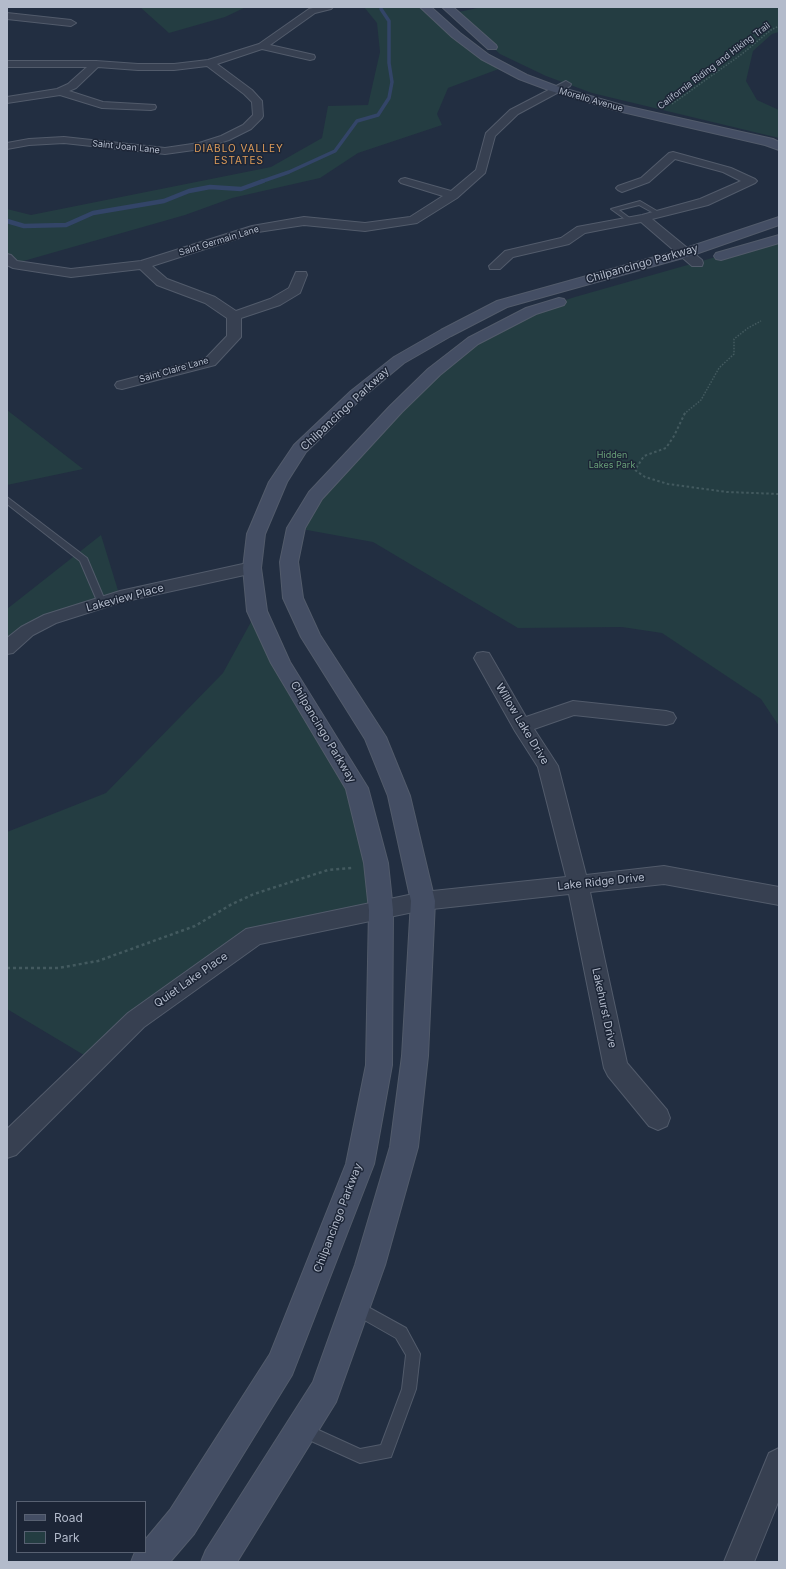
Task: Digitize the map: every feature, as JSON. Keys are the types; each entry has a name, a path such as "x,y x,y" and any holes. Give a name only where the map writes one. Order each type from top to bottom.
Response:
{"street":[{"path":"7,64 96,64 138,67 174,67 209,63 262,46 312,11 328,7"},
{"name":"Morello Avenue","path":"425,7 456,35 485,57 523,77 779,138"},
{"name":"Morello Avenue","path":"447,7 500,54 561,87 622,109 770,142 779,146"},
{"path":"7,16 71,23"},
{"path":"262,46 310,57"},
{"name":"Saint Joan Lane","path":"7,146 29,142 64,140 165,151 201,146 225,138 247,127 258,116 257,101 248,92 209,63"},
{"path":"7,100 60,92 72,86 96,64"},
{"name":"Saint Germain Lane","path":"9,263 71,273 142,265 256,229 304,221 365,227 413,220 453,195 481,171 490,135 514,112 561,87"},
{"path":"60,92 102,104 151,106"},
{"path":"494,266 509,254 565,241 581,230 643,218 704,202 751,181 727,170 673,155 645,180 622,188"},
{"path":"405,181 453,195"},
{"path":"643,218 691,258"},
{"name":"Chilpancingo Parkway","path":"218,1562 325,1391 370,1265 404,1147 415,1056 423,901 399,796 375,737 311,636 293,598 289,562 296,528 315,496 396,409 434,372 473,341 531,311 691,258 779,220"},
{"name":"Chilpancingo Parkway","path":"148,1562 182,1522 281,1364 360,1164 379,1066 381,910 376,863 357,788 281,663 257,611 252,568 256,534 278,482 300,449 357,394 399,360 446,333 502,304 779,238"},
{"path":"142,265 162,282 210,300 234,316 275,302 295,290 301,275"},
{"name":"Saint Claire Lane","path":"122,385 210,362 234,337 234,316"},
{"name":"Lakeview Place","path":"7,648 27,631 50,619 120,597 252,568"},
{"name":"Willow Lake Drive","path":"483,658 522,726 548,766 578,884"},
{"path":"522,726 573,708 666,718"},
{"name":"Lake Ridge Drive","path":"423,901 664,875 779,896"},
{"name":"Lakehurst Drive","path":"578,884 616,1068 658,1118"},
{"name":"Quiet Lake Place","path":"7,1146 136,1020 254,936 423,901"},
{"path":"739,1562 779,1463"}],"lane":[{"path":"629,220 614,209 640,203 658,214"},
{"path":"7,500 84,560 102,603"},
{"path":"301,1429 360,1456 386,1452 409,1389 413,1354 401,1332 355,1306"}],"path":[{"name":"California Riding and Hiking Trail","path":"665,110 742,54 771,30 779,26"},
{"path":"779,286 779,296"},
{"path":"761,321 748,328 734,339 734,354 719,368 701,400 683,415 674,436 666,448 644,456 635,470 645,478 668,484 728,492 779,494"},
{"path":"7,968 58,968 98,961 195,926 232,904 284,883 328,870 346,869 376,863"}],"green space":[{"path":"140,7 246,7 225,17 169,33"},
{"path":"364,7 425,7 504,67 448,88 437,114 442,125 358,153 320,178 232,198 185,215 13,264 7,258 7,209 31,215 271,167 322,138 328,106 368,105 380,52 377,23"},
{"path":"482,7 779,7 779,32 772,34 753,51 746,81 757,100 779,110 779,138 592,93 546,76 500,54 454,13"},
{"name":"Hidden Lakes Park","path":"779,239 779,726 761,699 662,633 622,627 518,628 373,542 296,528 315,496 473,341 531,311"},
{"path":"7,410 83,469 7,485"},
{"path":"101,535 120,597 50,619 7,648 7,609"},
{"path":"257,611 357,788 381,910 254,936 94,1061 7,1009 7,832 106,793 223,673"}],"waterway":[{"path":"260,182 289,172 335,151 357,121 378,115 389,98 392,82 389,63 389,21 381,9"},
{"path":"7,221 24,226 66,225 93,213 164,201 189,191 210,187 241,189 263,181"}],"district":[{"name":"DIABLO VALLEY ESTATES","path":"239,154"}]}
